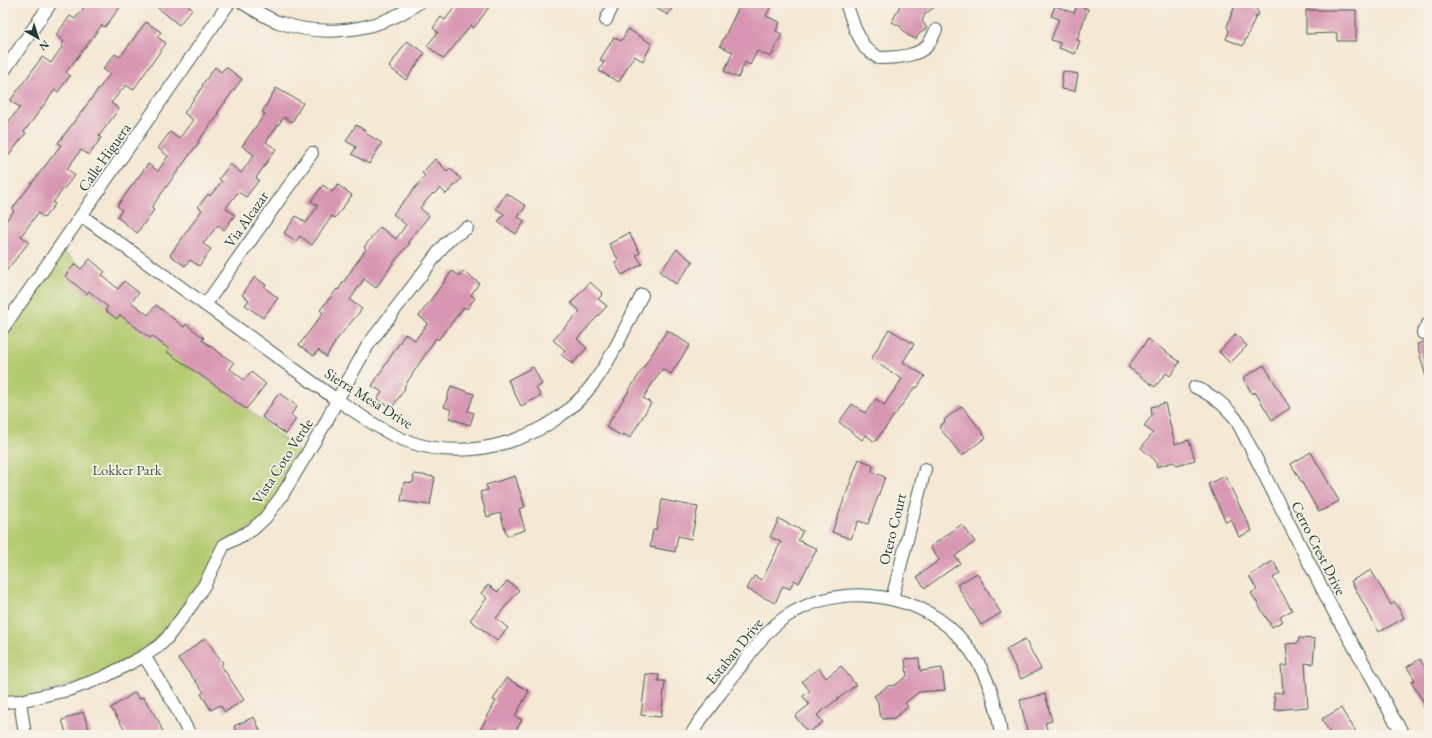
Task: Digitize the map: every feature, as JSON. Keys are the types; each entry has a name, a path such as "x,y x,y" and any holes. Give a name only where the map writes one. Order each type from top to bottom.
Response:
{"street":[{"path":"3,72 51,3"},
{"name":"Calle Higuera","path":"3,328 230,3"},
{"path":"242,3 262,15 276,21 291,26 323,31 354,29 370,26 399,14 418,3"},
{"path":"606,20 614,3"},
{"path":"846,3 855,29 865,48 879,58 903,56 919,52 930,42 936,30"},
{"name":"Via Alcazar","path":"206,304 312,153"},
{"name":"Sierra Mesa Drive","path":"82,216 337,400 393,435 422,446 441,449 485,448 517,439 553,421 572,407 591,386 606,365 642,295"},
{"name":"Vista Coto Verde","path":"3,702 20,701 72,689 104,677 144,656 159,646 167,638 205,584 224,545 252,530 265,518 281,497 313,445 361,356 373,339 444,245 452,237 467,228"},
{"name":"Cerro Crest Drive","path":"1195,387 1220,401 1236,419 1334,612 1404,735"},
{"name":"Otero Court","path":"892,598 925,468"},
{"name":"Estaban Drive","path":"691,735 756,644 776,624 787,616 812,604 838,596 871,595 892,598 912,604 935,616 955,632 964,642 990,687 1001,735"},
{"path":"144,656 172,700 190,735"},
{"path":"20,701 25,735"}],"green space":[{"name":"Lokker Park","path":"59,248 306,458 265,518 224,545 175,628 104,677 3,702 3,328"}],"building":[{"path":"87,3 123,3 105,27 102,25 66,72 70,76 58,92 55,90 24,132 26,133 3,163 3,129 20,107 10,101 42,57 51,63 64,42 56,35 70,16 75,19"},
{"path":"152,3 185,3 192,9 179,25"},
{"path":"458,3 492,3 474,28 471,25 444,59 427,46 438,32 433,28 441,17 445,20"},
{"path":"646,3 675,3 668,15"},
{"path":"746,3 764,3 771,6 766,16 780,22 776,31 782,34 771,57 757,51 750,65 745,62 738,78 724,71 733,52 720,46 740,5 744,7"},
{"path":"901,3 940,3 925,14 922,21 927,28 918,35 916,39 907,35 900,26 892,22"},
{"path":"1236,3 1250,3 1256,8 1259,14 1256,16 1243,46 1226,39 1229,31 1227,26"},
{"path":"1077,5 1088,9 1077,40 1080,41 1075,54 1059,48 1060,43 1051,40 1059,19 1051,16 1055,6 1074,13"},
{"path":"1306,10 1356,10 1356,41 1337,41 1337,33 1306,34"},
{"path":"146,22 161,32 157,37 166,43 133,90 126,85 111,103 119,109 99,136 101,138 89,155 81,150 67,169 75,175 53,202 55,204 44,218 38,213 21,236 29,242 3,275 3,224 14,211 12,209 61,145 58,143 110,74 103,69 115,54 120,57"},
{"path":"628,29 652,44 643,61 634,56 619,82 599,71 604,62 600,60 614,37 621,41"},
{"path":"407,41 425,53 406,80 389,67"},
{"path":"215,67 221,72 226,67 242,79 217,113 219,114 151,208 154,210 137,233 117,217 122,210 117,206 148,164 158,171 168,156 158,148 170,132 179,139 193,120 184,113"},
{"path":"1063,71 1078,74 1075,91 1061,89"},
{"path":"276,88 303,103 292,122 284,117 266,142 276,149 256,178 259,180 246,197 238,192 226,208 235,215 224,230 218,225 203,244 211,249 199,266 190,260 185,266 170,255 202,210 198,207 208,194 210,196 222,181 219,179 230,164 241,173 254,155 242,146 265,114 262,112"},
{"path":"356,125 366,131 365,133 382,143 369,164 352,154 356,147 346,141"},
{"path":"435,159 447,171 450,168 461,179 446,194 440,188 434,194 433,193 420,208 429,216 408,242 410,243 394,262 376,288 364,279 350,300 362,309 338,338 326,357 318,350 314,356 299,345 323,313 320,310 337,289 338,290 366,249 364,247 380,227 396,239 406,225 393,214 425,176 422,173"},
{"path":"323,185 332,192 338,185 352,195 335,218 332,216 312,245 300,236 296,241 284,233 296,216 306,223 318,206 311,201"},
{"path":"506,193 526,206 518,217 525,221 516,234 498,222 504,214 496,209"},
{"path":"629,233 640,253 636,255 642,264 622,275 615,263 619,261 609,244"},
{"path":"677,249 693,262 676,284 660,272"},
{"path":"90,259 105,272 102,275 118,289 124,281 139,293 131,302 148,315 156,305 184,327 186,324 204,338 202,340 234,363 230,369 244,380 251,372 266,384 246,409 231,398 232,397 167,352 169,349 152,336 150,338 120,315 117,319 105,310 108,307 89,291 87,294 65,276 75,264 81,269"},
{"path":"452,271 460,276 463,271 479,283 471,295 475,298 467,309 464,307 438,340 436,338 392,408 377,399 382,392 372,386 405,334 415,340 428,323 419,316"},
{"path":"255,277 266,285 264,287 278,298 263,318 245,305 249,300 242,295"},
{"path":"590,282 603,294 598,299 607,306 577,339 587,348 572,364 561,354 565,350 553,340 580,311 571,303"},
{"path":"889,329 914,344 903,362 925,376 917,388 915,387 875,442 866,435 862,440 839,422 852,404 865,413 876,399 884,405 902,379 871,359"},
{"path":"667,330 690,345 671,374 662,369 643,398 651,403 630,438 623,434 622,436 606,427"},
{"path":"1236,334 1247,346 1230,363 1219,352"},
{"path":"1148,339 1180,362 1170,376 1166,373 1155,387 1128,367"},
{"path":"1429,340 1429,377 1426,377 1417,344"},
{"path":"1264,365 1290,408 1272,420 1255,392 1252,394 1243,378"},
{"path":"533,367 542,384 536,388 541,396 521,406 508,380"},
{"path":"451,386 474,394 468,411 474,413 470,425 449,418 452,410 444,407"},
{"path":"279,393 297,406 291,415 296,419 286,434 262,417"},
{"path":"1165,403 1175,444 1189,440 1195,460 1177,465 1173,462 1157,467 1155,460 1141,448 1153,433 1144,426 1152,415 1151,407"},
{"path":"962,406 986,437 962,456 939,427 945,422 944,420"},
{"path":"1311,452 1339,501 1319,512 1291,464"},
{"path":"859,459 873,465 872,472 885,477 868,524 858,521 851,539 832,532"},
{"path":"414,474 435,477 430,505 401,501 404,482 413,483"},
{"path":"515,476 525,507 519,509 525,530 507,536 500,513 487,517 480,492 488,490 486,485"},
{"path":"1225,476 1252,531 1239,537 1231,519 1226,522 1208,484"},
{"path":"662,500 698,507 691,539 678,536 675,552 650,547 653,530 656,530"},
{"path":"779,519 803,531 798,540 817,549 799,583 794,580 790,589 783,586 775,603 747,589 754,576 762,580 781,542 770,537"},
{"path":"962,524 975,542 955,556 960,563 925,588 917,577 939,560 930,547"},
{"path":"1273,561 1280,573 1273,578 1292,610 1280,617 1283,621 1272,627 1251,593 1257,590 1249,576"},
{"path":"1371,570 1391,605 1395,602 1404,618 1379,632 1351,581"},
{"path":"977,573 1001,613 981,625 957,585"},
{"path":"507,581 519,590 496,618 508,628 497,641 470,620 487,598 481,593 488,585 498,592"},
{"path":"205,638 223,663 221,665 244,700 225,712 220,705 211,710 201,694 204,692 178,659"},
{"path":"1299,638 1315,639 1313,664 1305,663 1308,707 1275,710 1274,693 1283,693 1281,666 1288,666 1286,644 1298,643"},
{"path":"1025,639 1041,669 1021,679 1006,649"},
{"path":"919,658 920,671 942,668 945,690 919,692 905,703 908,707 894,718 883,719 879,713 878,702 874,696 888,686 895,685 907,676 905,659"},
{"path":"1420,659 1429,674 1429,711 1411,682 1415,680 1407,667"},
{"path":"841,666 856,685 817,715 823,722 808,733 795,716 809,705 803,696 810,691 802,681 819,668 826,678"},
{"path":"646,674 659,675 658,681 665,681 661,717 641,715"},
{"path":"506,678 529,691 515,716 522,720 513,735 508,735 497,729 494,735 489,735 480,730 496,701 493,700"},
{"path":"135,692 139,699 143,697 158,720 164,735 128,735 111,708"},
{"path":"1045,694 1052,721 1045,723 1049,735 1028,735 1020,700"},
{"path":"1341,708 1358,735 1331,735 1322,719"},
{"path":"83,712 91,735 67,735 62,720"},
{"path":"254,717 262,735 237,735 234,726"}]}
